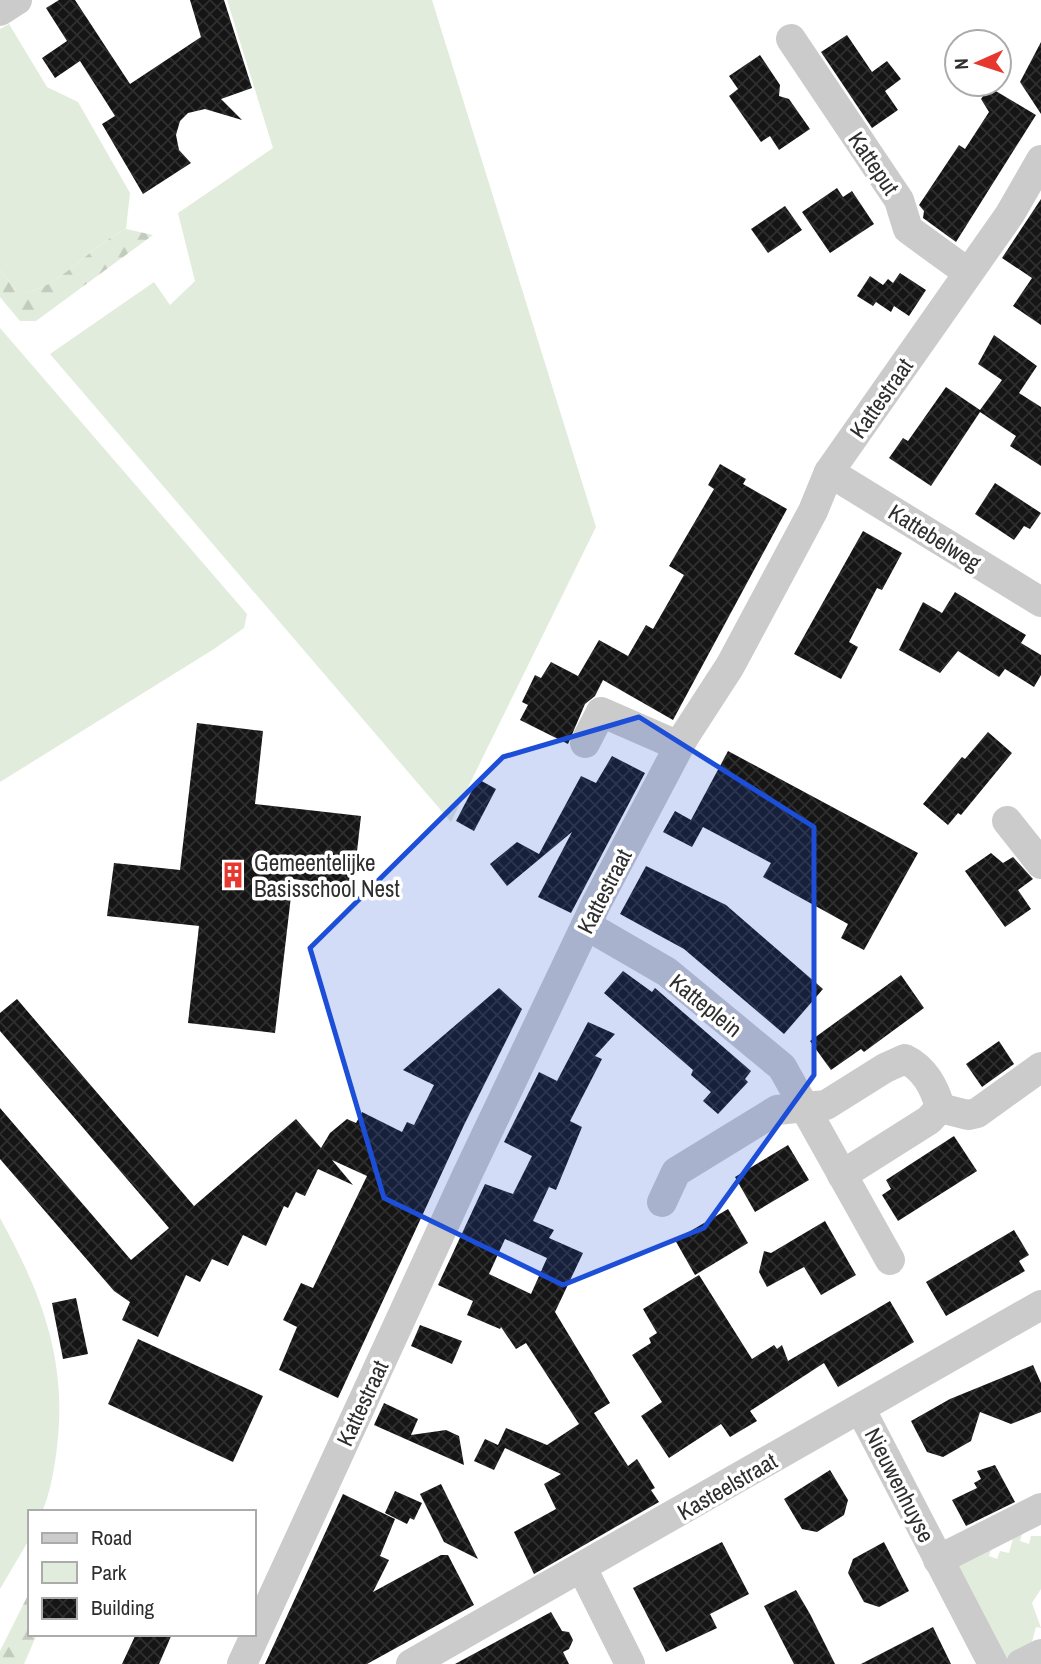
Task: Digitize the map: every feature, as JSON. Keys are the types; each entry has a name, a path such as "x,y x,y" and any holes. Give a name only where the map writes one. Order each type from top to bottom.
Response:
{"street":[{"path":"0,11 17,0"},
{"name":"Katteput","path":"791,40 899,201 908,229 967,272"},
{"name":"Kattestraat","path":"256,1634 467,1175 586,925 679,746 730,666 813,511 829,472 1010,214 1041,160"},
{"name":"Kattebelweg","path":"829,472 1041,602"},
{"path":"585,743 601,712 679,746"},
{"path":"1007,821 1041,864"},
{"name":"Katteplein","path":"586,925 667,972 782,1067 807,1107 890,1260"},
{"path":"662,1202 676,1172 777,1110 826,1105 885,1068 905,1059 918,1065 936,1094 940,1108"},
{"path":"940,1108 968,1115 977,1113 1041,1067"},
{"path":"842,1175 929,1120 940,1108"},
{"name":"Kasteelstraat","path":"411,1664 861,1410 1041,1305"},
{"name":"Nieuwenhuyse","path":"861,1410 993,1664"},
{"name":"Nieuwenhuyse","path":"939,1559 1041,1508"},
{"path":"582,1568 630,1664"},
{"name":"Kattestraat","path":"242,1664 255,1636"},
{"path":"1021,1664 1041,1654"}],"highlighted area":[{"path":"639,717 814,827 814,1075 704,1228 563,1285 384,1198 310,948 503,757"}],"green space":[{"path":"227,0 432,0 596,527 451,822 50,354 154,282 170,305 195,281 178,213 273,148"},
{"path":"9,24 47,87 78,102 130,193 126,229 114,235 54,281 29,291 15,289 0,270 0,29"},
{"path":"126,229 153,235 36,321 20,321 0,297 0,270 15,289 31,291 54,281 114,235"},
{"path":"0,328 247,614 244,628 214,649 0,782"},
{"path":"0,1218 29,1275 49,1332 59,1391 59,1422 54,1470 45,1505 43,1510 28,1510 28,1541 0,1589"},
{"path":"1025,1523 1020,1541 1029,1544 1031,1536 1041,1536 1041,1589 1032,1603 1041,1628 1036,1627 1029,1653 1010,1659 1004,1657 959,1575 959,1560 994,1539 989,1556 997,1559 1000,1551 1009,1553 1016,1527"},
{"path":"28,1595 28,1636 36,1636 24,1664 0,1664 0,1651"}],"building":[{"path":"59,0 75,0 130,84 201,37 190,0 224,0 252,88 221,99 242,120 205,109 188,113 180,121 176,135 179,150 191,163 143,194 102,124 115,116 80,61 55,78 42,58 67,41 46,8"},
{"path":"847,35 872,72 887,61 901,79 885,91 898,110 872,128 821,52"},
{"path":"1041,42 1041,114 1020,82"},
{"path":"760,55 780,85 779,96 789,99 810,129 779,150 770,136 761,142 729,96 738,89 729,76"},
{"path":"1007,98 1036,115 956,242 923,218 924,211 919,205 959,145 965,149 989,112 981,99"},
{"path":"837,188 843,197 852,191 874,224 830,253 802,212"},
{"path":"1041,199 1041,325 1013,306 1032,278 1002,258"},
{"path":"785,206 802,230 768,253 751,229"},
{"path":"900,273 926,290 909,316 894,306 891,312 876,302 873,306 857,296 870,276 883,285 888,279 893,283"},
{"path":"994,335 1037,366 1019,393 1041,407 1041,466 1010,446 1016,436 980,412 931,486 889,458 903,438 908,441 946,387 980,410 1002,380 978,364"},
{"path":"720,464 746,479 743,484 787,509 673,720 603,680 595,696 585,704 568,744 520,720 528,705 522,702 535,675 541,678 551,662 578,676 599,640 628,656 646,625 653,629 684,575 669,566 714,489 708,485"},
{"path":"995,483 1041,513 1030,529 1024,526 1014,540 975,514"},
{"path":"863,531 902,553 882,590 877,588 849,642 858,647 841,679 794,654"},
{"path":"955,592 1026,635 1021,643 1041,655 1041,675 1034,687 1005,669 999,677 958,651 940,673 899,650 923,602 942,613"},
{"name":"Gemeentelijke Basisschool Nest","path":"197,723 263,731 255,804 361,816 353,887 293,879 275,1033 188,1023 199,926 107,916 114,863 180,870"},
{"path":"988,732 1012,753 961,815 958,813 948,825 923,804 962,757 965,759"},
{"path":"728,751 918,853 864,950 841,938 848,924 763,877 771,863 703,827 692,847 663,832 675,811 691,820"},
{"path":"612,756 645,773 571,913 538,897 572,832 507,886 490,864 517,842 539,854 581,776 596,783"},
{"path":"478,779 496,789 474,831 456,821"},
{"path":"991,853 1003,863 1013,857 1033,879 1018,890 1031,909 1005,927 965,871"},
{"path":"646,866 726,905 823,989 784,1034 684,949 620,914"},
{"path":"623,971 652,992 655,988 751,1071 745,1079 748,1082 718,1114 703,1101 711,1092 691,1075 693,1070 604,993"},
{"path":"901,975 924,1008 864,1052 861,1049 831,1070 810,1041"},
{"path":"499,988 522,1009 464,1125 338,1398 279,1370 297,1327 283,1320 301,1283 313,1288 367,1176 332,1160 353,1185 318,1169 305,1196 296,1192 288,1208 284,1206 266,1246 243,1235 228,1266 212,1259 200,1282 186,1275 158,1337 122,1320 130,1302 114,1291 0,1159 0,1108 131,1260 169,1228 0,1031 0,1013 17,999 194,1206 296,1119 321,1148 330,1133 347,1119 356,1123 362,1112 402,1132 407,1122 414,1125 434,1085 403,1070"},
{"path":"588,1022 615,1034 595,1056 602,1059 570,1121 582,1127 556,1190 549,1187 533,1221 554,1230 549,1238 583,1253 555,1312 610,1403 594,1413 628,1466 637,1459 655,1488 651,1490 659,1502 534,1574 514,1532 556,1509 544,1484 561,1474 505,1448 494,1470 474,1461 485,1439 498,1445 506,1428 547,1445 579,1424 526,1343 516,1349 501,1327 500,1329 467,1315 473,1301 438,1285 485,1184 513,1194 532,1156 504,1142 539,1072 557,1081","holes":["505,1239 547,1258 531,1294 489,1274"]},
{"path":"999,1041 1014,1064 982,1087 966,1064"},
{"path":"954,1136 977,1171 898,1221 882,1195 891,1189 886,1180"},
{"path":"788,1145 809,1180 755,1212 735,1177"},
{"path":"728,1209 748,1243 695,1275 675,1240"},
{"path":"825,1221 856,1275 821,1295 804,1267 767,1287 759,1272 764,1251 771,1253"},
{"path":"1014,1230 1029,1255 1019,1261 1025,1271 946,1316 926,1282"},
{"path":"699,1275 752,1359 774,1345 777,1349 782,1345 788,1361 890,1301 914,1342 838,1387 824,1363 750,1411 757,1421 730,1437 721,1424 669,1458 641,1416 662,1402 632,1355 651,1343 649,1338 657,1333 643,1309"},
{"path":"76,1298 88,1354 63,1359 52,1303"},
{"path":"420,1325 462,1341 452,1364 411,1346"},
{"path":"138,1339 263,1396 233,1462 108,1404"},
{"path":"1033,1365 1041,1383 1041,1412 1011,1424 980,1412 971,1441 943,1457 927,1452 911,1421 950,1399"},
{"path":"384,1403 418,1419 411,1435 446,1430 459,1436 464,1465 374,1425"},
{"path":"995,1465 1015,1502 966,1526 952,1500 977,1488 974,1483 981,1479 977,1471"},
{"path":"830,1470 848,1500 844,1515 817,1532 802,1529 784,1499"},
{"path":"441,1484 478,1559 444,1542 420,1494"},
{"path":"395,1491 422,1503 414,1520 410,1518 407,1524 385,1513"},
{"path":"343,1494 395,1519 380,1556 389,1560 373,1592 441,1555 448,1555 474,1605 367,1664 265,1664"},
{"path":"722,1542 749,1594 710,1614 717,1628 666,1652 633,1588"},
{"path":"884,1542 909,1591 879,1607 864,1602 848,1573 853,1559"},
{"path":"796,1590 835,1664 794,1664 764,1606"},
{"path":"551,1612 562,1631 569,1632 573,1640 569,1649 563,1652 569,1664 455,1664"},
{"path":"933,1627 951,1664 861,1664"},
{"path":"135,1636 171,1636 159,1664 122,1664"}],"place":[{"name":"Gemeentelijke Basisschool Nest","path":"233,875"}]}
